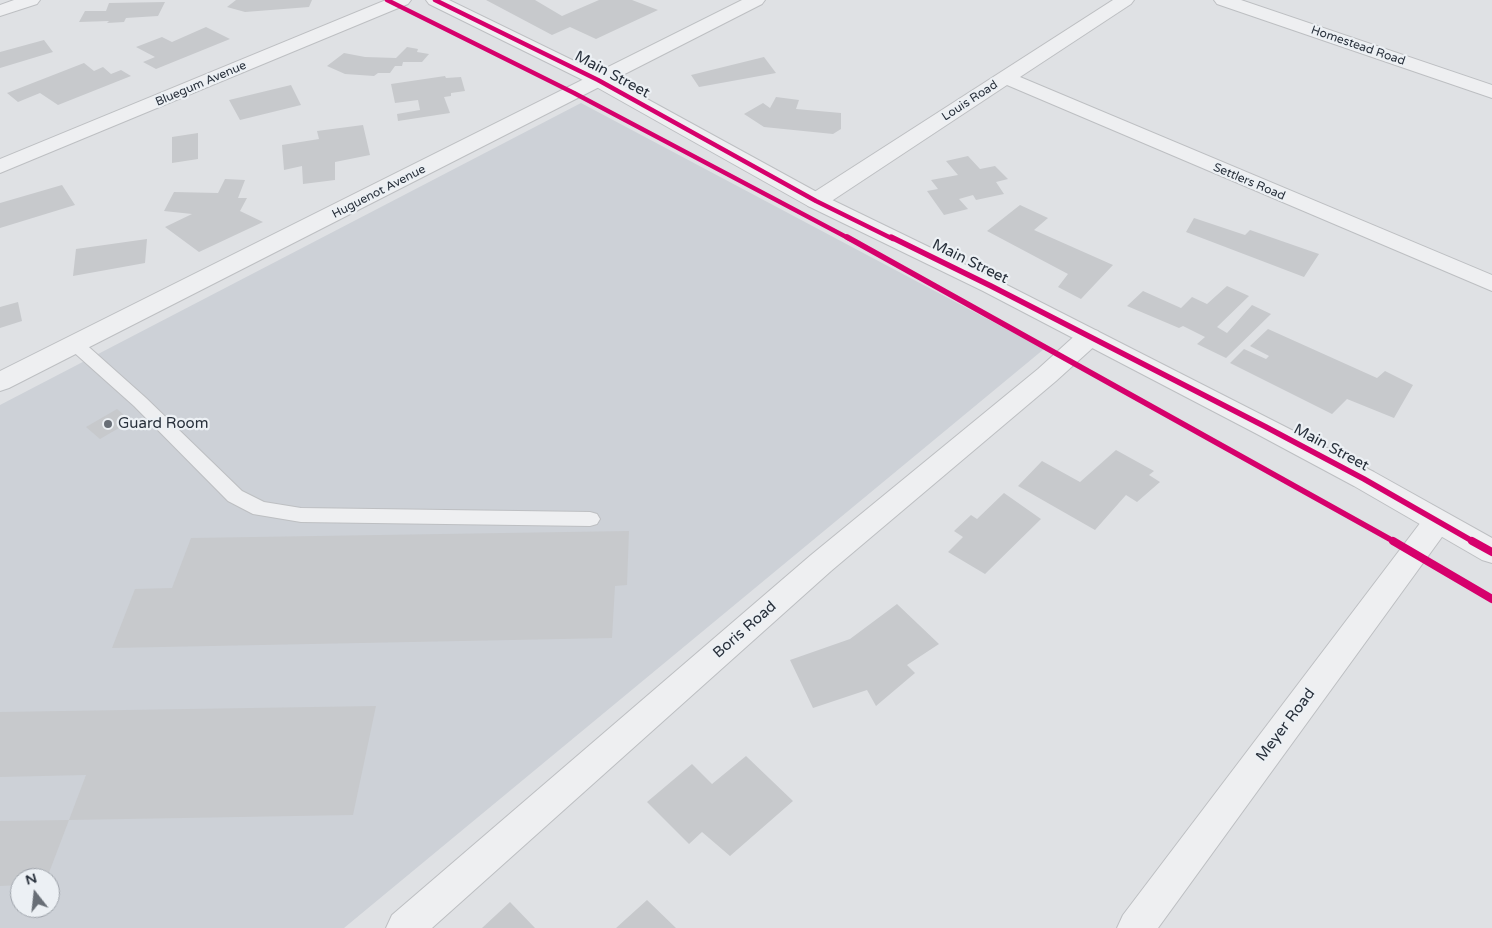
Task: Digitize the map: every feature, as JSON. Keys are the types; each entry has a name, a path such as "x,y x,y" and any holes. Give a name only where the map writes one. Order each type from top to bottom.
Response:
{"street":[{"path":"0,11 31,0"},
{"name":"Bluegum Avenue","path":"0,167 402,0"},
{"name":"Main Street","path":"435,0 598,80 816,201 991,286 1266,427 1364,479 1492,552"},
{"name":"Huguenot Avenue","path":"0,382 756,0"},
{"name":"Louis Road","path":"816,201 1125,0"},
{"name":"Homestead Road","path":"1223,0 1492,92"},
{"name":"Settlers Road","path":"1006,78 1492,284"},
{"name":"Boris Road","path":"405,928 821,564 1047,375 1089,337"},
{"name":"Meyer Road","path":"1136,928 1437,522"}],"lane":[{"path":"75,344 140,402 235,496 260,509 301,515 590,518"}],"shaded area":[{"path":"581,103 1044,349 344,928 0,928 0,405"}],"building":[{"path":"236,0 312,0 309,7 245,12 227,7"},
{"path":"486,0 535,0 562,16 599,0 632,0 658,10 596,39 570,27 552,35"},
{"path":"165,2 158,16 126,18 124,22 79,22 85,11 106,11 109,3"},
{"path":"206,27 230,39 156,69 143,62 155,57 136,47 162,37 172,42"},
{"path":"44,40 53,52 0,68 0,52"},
{"path":"407,47 418,49 417,52 429,54 422,62 403,62 402,66 395,66 390,73 378,73 374,76 345,74 327,66 344,53 365,57 396,58"},
{"path":"764,57 776,73 699,87 691,75"},
{"path":"84,63 94,71 103,67 111,74 121,70 131,76 58,105 40,93 18,102 7,93"},
{"path":"445,76 446,78 461,77 465,91 451,93 451,96 444,97 450,113 398,121 397,114 420,110 418,100 395,103 391,84"},
{"path":"291,85 301,105 240,120 229,100"},
{"path":"776,97 799,100 796,109 841,113 841,129 833,134 764,127 744,114 763,103 770,108"},
{"path":"363,125 370,155 335,162 335,180 303,184 302,166 284,170 282,145 319,139 317,131"},
{"path":"198,133 198,159 172,163 172,137"},
{"path":"968,156 980,169 995,166 1008,179 996,182 1004,194 976,200 973,195 959,199 968,209 944,215 927,191 938,189 931,180 958,175 946,161"},
{"path":"225,179 245,180 238,198 247,198 240,211 263,222 199,252 165,227 192,214 164,211 174,192 218,193"},
{"path":"62,185 75,205 0,228 0,203"},
{"path":"1020,205 1048,218 1034,230 1113,265 1081,299 1058,287 1068,274 987,231"},
{"path":"1194,218 1245,235 1250,230 1319,254 1304,277 1186,232"},
{"path":"147,239 145,263 73,276 76,249"},
{"path":"1227,286 1249,296 1217,327 1227,333 1252,305 1271,314 1226,358 1197,344 1205,337 1183,326 1179,328 1127,306 1143,291 1181,308 1192,297 1207,304"},
{"path":"18,302 22,321 0,328 0,307"},
{"path":"1268,329 1377,378 1385,371 1413,385 1394,418 1347,399 1332,414 1230,363 1244,349 1266,359 1269,356 1250,346"},
{"name":"Guard Room","path":"117,409 131,421 100,439 86,427"},
{"path":"1116,450 1154,471 1149,475 1160,482 1137,502 1126,495 1095,530 1018,486 1042,461 1080,482"},
{"path":"1004,493 1041,519 985,574 948,552 963,537 954,531 971,515 977,519"},
{"path":"629,531 627,585 615,586 612,638 112,648 135,589 172,588 191,538"},
{"path":"897,604 939,644 907,665 915,673 876,706 867,690 813,708 790,660 850,639"},
{"path":"376,706 353,815 69,820 86,775 0,777 0,712"},
{"path":"746,756 793,801 730,856 702,832 689,844 647,802 692,764 712,784"},
{"path":"69,820 51,868 10,868 10,886 0,886 0,821"},
{"path":"647,900 676,928 616,928"},
{"path":"510,902 535,928 482,928"}],"cycle path":[{"path":"387,0 574,93 907,269 1445,570 1492,599"},
{"path":"435,0 598,80 816,201 991,286 1266,427 1364,479 1492,552"}],"place":[{"name":"Guard Room","path":"108,424"}]}
